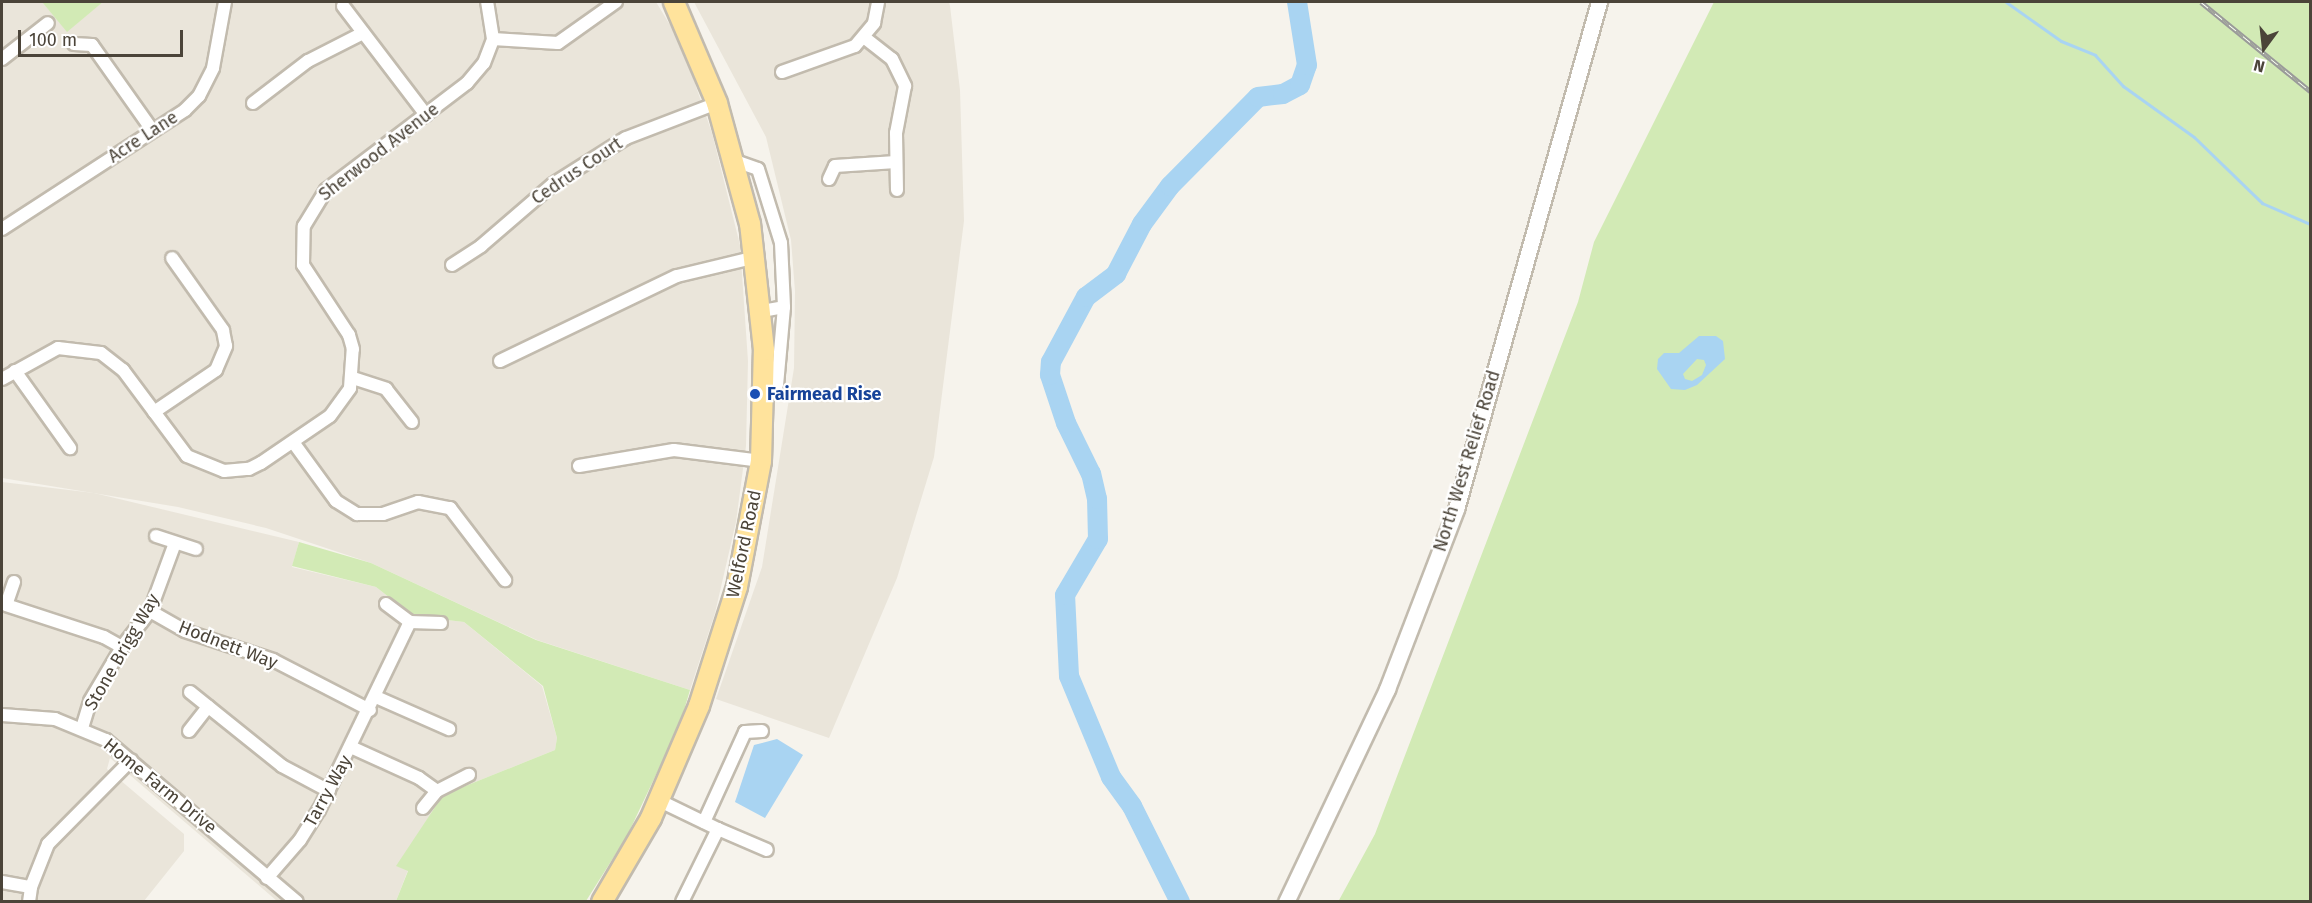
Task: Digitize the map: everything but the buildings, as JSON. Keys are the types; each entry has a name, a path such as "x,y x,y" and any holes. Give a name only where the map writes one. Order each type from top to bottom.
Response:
{"main road":[{"name":"Welford Road","path":"602,902 660,801 688,736 737,587 761,461 765,401 762,311 756,257 735,161 717,103 674,2"}],"street":[{"name":"Acre Lane","path":"2,229 185,110 207,84 225,2"},
{"path":"488,2 493,39 558,44 616,2"},
{"path":"782,72 841,53 865,38 878,2"},
{"name":"North West Relief Road","path":"1286,902 1387,689 1456,509 1599,2"},
{"path":"343,6 426,115"},
{"path":"2,59 48,23"},
{"path":"253,102 308,61 363,33"},
{"path":"865,38 892,58 904,86 897,123 897,190"},
{"name":"Sherwood Avenue","path":"353,378 349,335 303,265 304,226 326,190 467,83 484,63 493,39"},
{"path":"74,44 92,45 153,131"},
{"name":"Cedrus Court","path":"452,265 481,246 553,184 626,138 717,103"},
{"path":"735,161 758,169 781,243 784,307 777,385"},
{"path":"829,179 835,166 896,162"},
{"path":"500,361 677,276 756,257"},
{"path":"154,412 216,370 226,346 223,330 172,258"},
{"path":"762,311 784,307"},
{"path":"2,379 46,352 71,347 87,348 101,353 123,369 188,456 212,469 249,469 293,442 335,410 353,378 386,389 412,422"},
{"path":"15,371 70,448"},
{"path":"293,442 336,501 357,514 383,514 418,502 450,508 505,580"},
{"path":"579,466 674,450 761,461"},
{"path":"156,536 196,549"},
{"name":"Stone Brigg Way","path":"82,728 90,701 122,647 150,611 175,543"},
{"path":"14,582 6,605 104,637 122,647"},
{"path":"386,604 410,622 441,623"},
{"name":"Hodnett Way","path":"150,611 185,631 273,660 370,710"},
{"name":"Tarry Way","path":"267,878 300,840 329,791 352,748 410,622"},
{"path":"190,692 282,766 329,791"},
{"path":"376,697 449,729"},
{"path":"189,731 208,707"},
{"name":"Home Farm Drive","path":"2,715 55,719 82,728 106,740 297,902"},
{"path":"704,822 745,732 762,731"},
{"path":"352,748 419,778 437,791"},
{"path":"29,902 30,887 48,844 131,760"},
{"path":"423,808 437,791 469,776"},
{"path":"660,801 767,850"},
{"path":"681,902 718,829"},
{"path":"2,882 30,887"}],"shaded area":[{"path":"2,2 42,2 67,31 103,2 656,2 681,43 712,133 740,245 748,361 746,446 736,522 715,613 690,690 537,640 371,563 266,528 178,507 2,478"},
{"path":"694,2 949,2 950,6 960,90 964,221 934,457 897,578 829,738 716,699 762,567 794,368 795,291 791,240 766,137"},
{"path":"2,482 94,493 299,542 292,567 376,587 413,616 464,622 542,686 557,738 555,750 443,795 397,866 408,870 396,901 277,901 110,758 107,769 184,834 184,851 144,901 2,902"}],"green space":[{"path":"42,2 103,2 67,32"},
{"path":"1714,2 2310,2 2310,901 1338,902 1375,834 1578,302 1594,242"},
{"path":"299,542 371,563 536,640 690,690 680,724 627,836 586,901 396,901 408,871 396,866 443,795 555,750 557,738 543,686 464,622 413,616 376,587 292,566"}],"water":[{"path":"1699,336 1716,336 1723,341 1725,359 1697,385 1685,390 1671,389 1657,369 1658,359 1664,353 1679,353","holes":["1697,359 1704,360 1706,365 1702,375 1692,381 1685,379 1683,374"]},
{"path":"777,739 803,755 765,818 735,802 754,745"}],"waterway":[{"path":"1180,902 1132,806 1111,777 1069,676 1065,595 1098,539 1097,499 1091,474 1066,423 1050,375 1051,362 1086,297 1116,274 1142,224 1170,186 1258,97 1283,94 1300,85 1307,65 1297,2"},
{"path":"2006,2 2061,41 2095,55 2123,86 2194,137 2262,203 2310,224"}],"railway":[{"path":"2201,2 2310,91"}],"place":[{"name":"Fairmead Rise","path":"755,394"}]}
